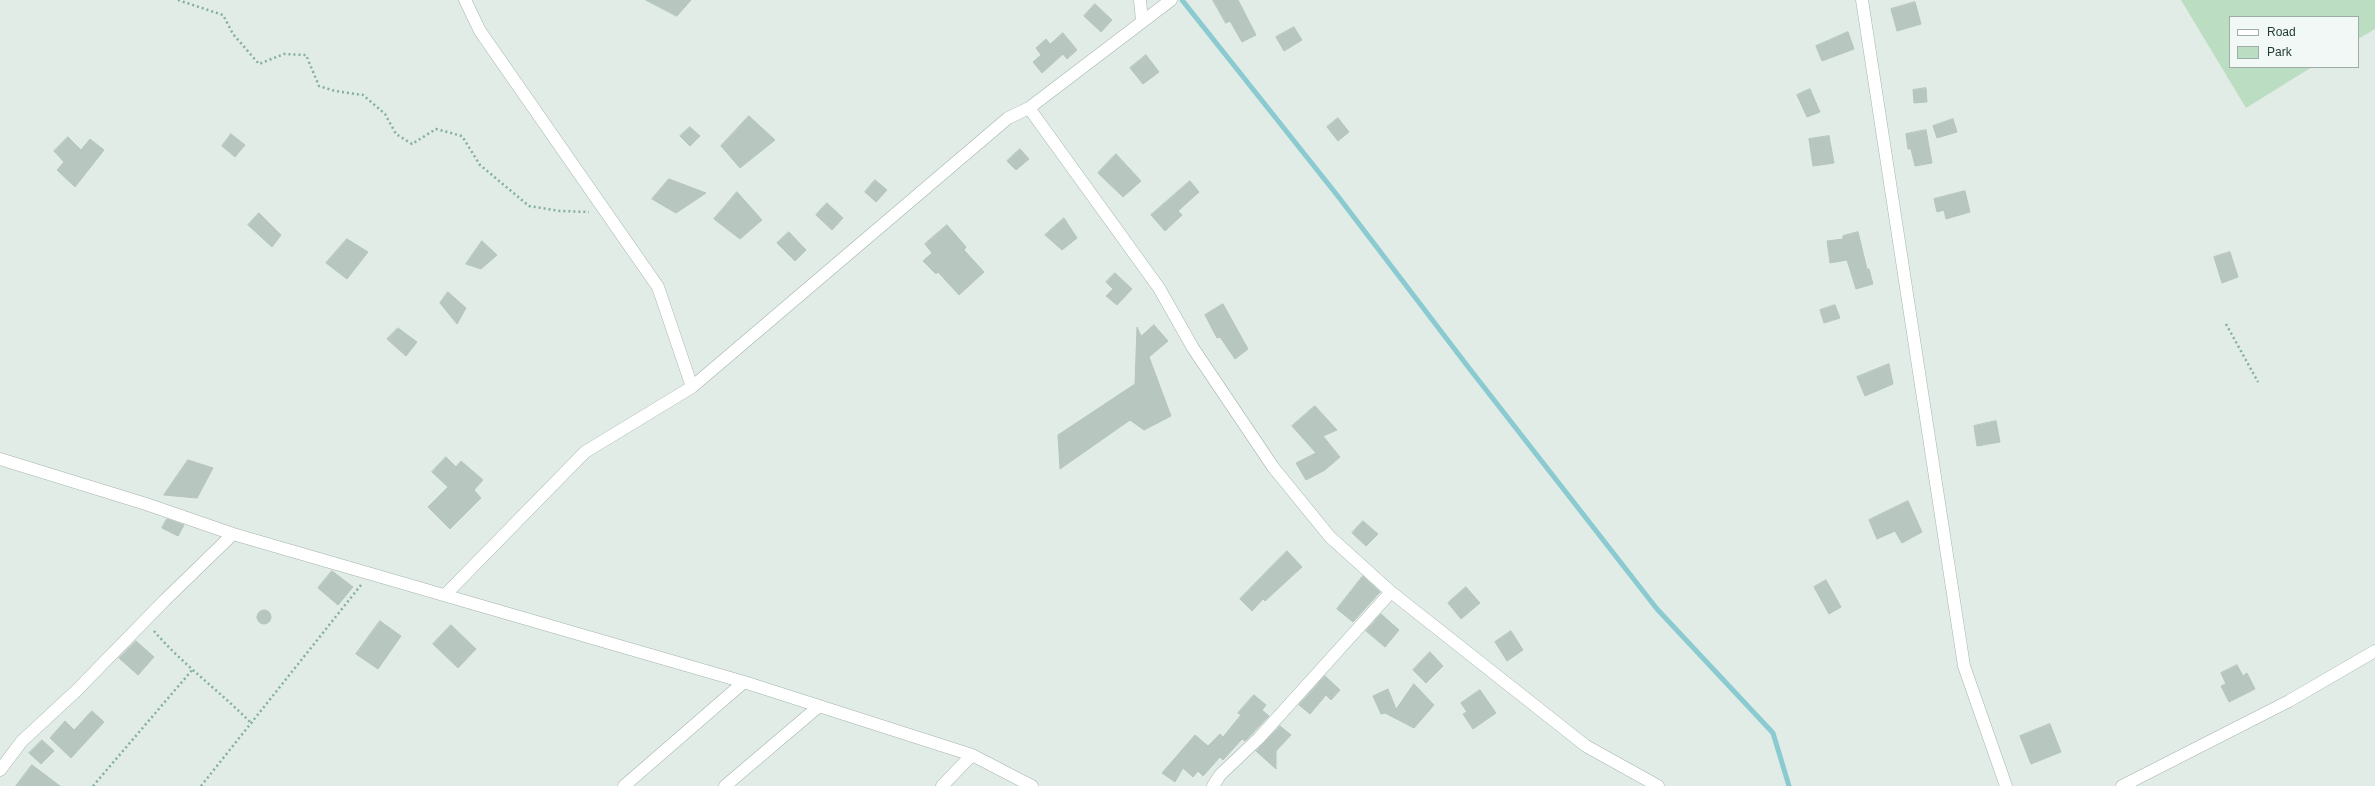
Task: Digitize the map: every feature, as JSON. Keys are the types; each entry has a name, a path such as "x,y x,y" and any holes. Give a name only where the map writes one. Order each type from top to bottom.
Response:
{"street":[{"path":"465,0 480,31 658,287 692,387"},
{"path":"1140,0 1142,21"},
{"path":"445,595 585,452 692,387 1008,118 1029,108 1171,0"},
{"path":"1862,0 1964,666 2006,786"},
{"path":"1029,108 1159,288 1193,348 1273,467 1330,537 1391,592 1586,746 1658,786"},
{"path":"0,459 146,504 233,534 744,682 818,707 972,755 1032,786"},
{"path":"0,770 22,741 76,691 145,620 233,534"},
{"path":"1213,786 1220,775 1259,738 1391,592"},
{"path":"2122,786 2290,701 2375,651"},
{"path":"624,786 744,682"},
{"path":"725,786 818,707"},
{"path":"942,786 972,755"}],"path":[{"path":"178,0 223,15 233,34 259,64 284,54 306,55 319,86 335,91 363,95 386,114 396,134 412,144 436,129 462,136 480,165 529,206 560,211 593,212"},
{"path":"2226,324 2258,382"},
{"path":"201,786 371,573"},
{"path":"145,620 169,649 225,696 252,724"},
{"path":"92,786 193,669"}],"green space":[{"path":"2181,0 2375,0 2375,29 2359,38 2359,16 2229,16 2229,68 2310,68 2246,108"}],"building":[{"path":"646,0 691,0 677,16"},
{"path":"1213,0 1238,0 1256,35 1242,42 1230,21 1226,23"},
{"path":"1915,2 1921,24 1897,31 1891,9"},
{"path":"1095,4 1112,20 1101,32 1084,16"},
{"path":"1294,27 1302,40 1284,51 1276,37"},
{"path":"1848,32 1854,49 1822,61 1816,46"},
{"path":"1063,33 1077,50 1067,59 1063,54 1042,73 1033,62 1041,55 1036,48 1046,39 1050,44"},
{"path":"1146,55 1159,72 1143,84 1130,68"},
{"path":"1926,88 1927,102 1914,103 1913,90"},
{"path":"1810,89 1820,112 1807,117 1797,95"},
{"path":"749,116 775,140 740,168 721,146"},
{"path":"1338,118 1349,132 1338,141 1327,127"},
{"path":"1953,119 1957,132 1937,138 1933,126"},
{"path":"690,127 700,136 690,146 680,136"},
{"path":"1926,130 1932,163 1915,166 1911,149 1908,149 1906,134"},
{"path":"231,134 245,145 235,157 222,146"},
{"path":"1829,136 1834,163 1813,166 1809,139"},
{"path":"68,137 81,150 90,139 104,150 75,187 57,170 64,162 54,151"},
{"path":"1020,149 1029,159 1016,170 1007,161"},
{"path":"1116,154 1141,181 1123,197 1098,173"},
{"path":"669,179 706,193 676,213 652,199"},
{"path":"875,180 887,190 876,202 865,192"},
{"path":"1190,181 1199,192 1178,211 1182,215 1165,231 1151,215"},
{"path":"1965,191 1970,212 1946,219 1944,210 1937,212 1934,199"},
{"path":"737,192 762,220 740,239 714,219"},
{"path":"827,203 843,218 832,230 816,215"},
{"path":"259,213 281,235 272,247 248,225"},
{"path":"1064,218 1077,238 1062,250 1045,235"},
{"path":"947,225 966,247 964,250 984,272 959,295 938,272 936,274 923,261 932,253 925,244"},
{"path":"789,232 806,250 795,261 777,243"},
{"path":"1858,232 1867,269 1869,269 1873,284 1856,289 1847,260 1830,263 1827,241 1843,239 1843,236"},
{"path":"347,239 368,252 347,279 326,263"},
{"path":"482,241 497,255 481,269 466,264"},
{"path":"2230,252 2238,277 2222,283 2214,257"},
{"path":"1115,273 1132,289 1117,305 1106,296 1113,289 1106,282"},
{"path":"448,292 466,308 457,324 440,303"},
{"path":"1223,304 1248,349 1235,359 1220,337 1217,338 1205,315"},
{"path":"1835,305 1840,318 1824,323 1820,310"},
{"path":"1154,325 1168,341 1149,357 1171,416 1144,430 1130,420 1060,469 1058,435 1135,384 1137,327 1141,336"},
{"path":"398,328 417,342 406,356 387,339"},
{"path":"1889,364 1893,384 1865,396 1857,377"},
{"path":"1315,406 1337,430 1323,436 1340,457 1325,470 1306,480 1296,463 1316,453 1292,426"},
{"path":"1996,421 2000,442 1977,446 1974,426"},
{"path":"446,457 456,467 461,461 483,480 474,490 481,498 450,529 428,507 448,487 432,472"},
{"path":"188,460 213,468 197,498 164,495"},
{"path":"1908,501 1922,532 1902,543 1895,531 1877,539 1869,520"},
{"path":"167,519 184,525 178,536 162,528"},
{"path":"1363,521 1378,534 1366,546 1352,533"},
{"path":"1287,551 1302,567 1265,601 1263,599 1252,611 1240,599"},
{"path":"332,571 353,587 338,605 318,588"},
{"path":"1363,576 1380,592 1353,622 1337,609"},
{"path":"1826,580 1841,607 1829,614 1814,587"},
{"path":"1466,587 1480,603 1461,619 1448,603"},
{"path":"264,610 269,612 271,617 269,622 264,624 259,622 257,617 259,612"},
{"path":"1381,614 1399,630 1385,647 1366,631"},
{"path":"380,621 401,636 378,669 356,654"},
{"path":"451,625 476,649 458,668 433,644"},
{"path":"1511,631 1523,650 1507,661 1495,642"},
{"path":"136,641 154,657 138,675 119,658"},
{"path":"1430,652 1443,666 1426,683 1413,670"},
{"path":"2237,665 2243,676 2247,673 2255,689 2229,702 2221,686 2226,684 2221,673"},
{"path":"1325,676 1340,690 1331,700 1326,695 1310,714 1299,705"},
{"path":"1414,684 1434,705 1414,728 1385,713 1381,714 1373,696 1388,689 1396,709"},
{"path":"1480,690 1496,713 1473,729 1463,714 1467,712 1461,703"},
{"path":"1254,695 1266,705 1262,710 1269,716 1245,741 1242,739 1223,760 1220,757 1203,776 1198,771 1193,777 1183,768 1175,782 1162,773 1195,735 1208,746 1220,734 1223,737 1241,715 1238,713"},
{"path":"92,711 104,722 71,758 50,738 65,721 74,730"},
{"path":"2050,724 2061,752 2031,764 2020,736"},
{"path":"1280,726 1291,735 1276,751 1276,769 1256,751"},
{"path":"42,740 54,751 41,764 29,753"},
{"path":"32,765 60,786 16,786"}],"waterway":[{"path":"1182,0 1337,195 1469,368 1657,609 1773,733 1789,786"}]}
